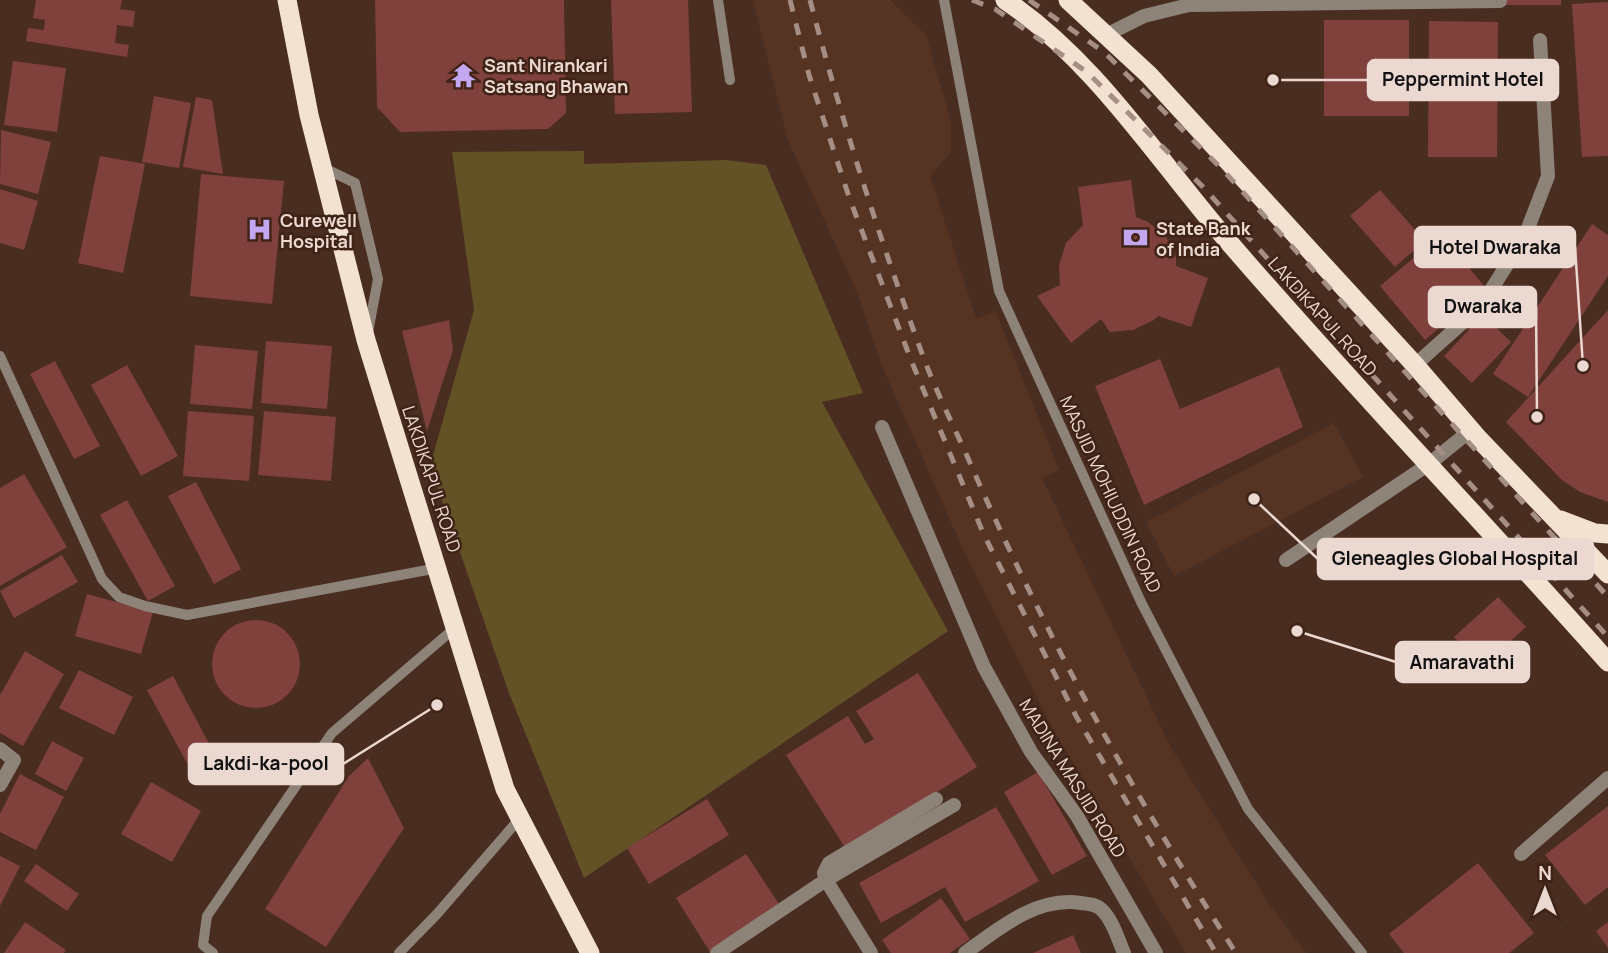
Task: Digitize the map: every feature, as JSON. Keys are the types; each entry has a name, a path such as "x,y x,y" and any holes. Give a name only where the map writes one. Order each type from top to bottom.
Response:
{"highway":[{"name":"LAKDIKAPUL ROAD","path":"287,0 309,114 366,340 505,789 590,953"},
{"name":"LAKDIKAPUL ROAD","path":"1005,0 1028,15 1106,92 1221,233 1608,662"},
{"name":"LAKDIKAPUL ROAD","path":"1068,0 1149,75 1416,365 1471,430 1608,574"},
{"path":"1554,517 1580,528 1608,534"}],"street":[{"path":"1106,35 1144,16 1189,5 1500,1"},
{"path":"1416,365 1481,306 1525,236 1544,188 1548,176 1540,40"},
{"name":"MADINA MASJID ROAD","path":"883,427 984,667 1031,752 1077,816 1156,953"},
{"path":"1286,560 1429,464 1471,430"},
{"path":"0,749 14,760 0,785"},
{"path":"1521,853 1608,778"},
{"path":"871,953 824,873 829,863 936,799"},
{"path":"717,953 826,880 954,805"},
{"path":"965,953 1007,923 1050,903 1074,902 1095,905 1102,910 1112,924 1124,953"}],"lane":[{"path":"719,0 730,80"},
{"name":"MASJID MOHIUDDIN ROAD","path":"944,0 999,291 1141,602 1248,809 1363,953"},
{"path":"322,167 355,183 378,279 366,340"},
{"path":"0,356 102,579 119,597 145,607 187,615 438,568"},
{"path":"213,953 203,945 207,916 332,733 456,627"},
{"path":"399,953 437,914 520,818"}],"shaded area":[{"path":"753,0 890,0 926,35 951,122 951,152 930,176 976,318 996,312 1059,470 1042,478 1170,746 1268,902 1306,953 1186,953 1053,729 962,547 882,366 856,290 788,140"},
{"path":"584,151 584,164 726,160 766,165 863,393 822,402 948,631 584,878 509,693 430,466 474,310 452,152"},
{"path":"1334,423 1363,477 1174,576 1146,522"}],"building":[{"path":"36,0 122,0 120,9 135,11 133,27 117,25 115,43 129,45 127,57 26,41 28,28 44,30 45,20 33,18"},
{"name":"Sant Nirankari Satsang Bhawan","path":"375,0 564,0 566,113 548,129 400,132 377,107"},
{"path":"611,0 688,0 692,112 615,114"},
{"path":"1505,0 1561,0 1561,5 1505,5"},
{"path":"1608,2 1608,156 1582,157 1572,4"},
{"path":"1324,20 1409,20 1409,116 1324,116"},
{"path":"1429,21 1498,22 1497,157 1428,157"},
{"path":"13,61 66,68 57,132 4,125"},
{"path":"154,96 191,103 179,168 142,162"},
{"path":"196,97 212,100 223,174 183,167"},
{"path":"1,130 51,142 38,194 0,184"},
{"path":"100,156 145,164 123,273 78,263"},
{"path":"201,174 284,181 272,304 190,296"},
{"path":"1131,180 1136,217 1148,222 1166,237 1176,258 1176,266 1208,278 1191,327 1158,316 1133,330 1110,332 1101,319 1071,343 1037,296 1060,285 1059,265 1066,243 1083,225 1078,187"},
{"path":"0,189 38,201 24,250 0,243"},
{"path":"1380,190 1425,241 1395,267 1350,216"},
{"path":"1592,224 1608,235 1608,276 1528,397 1493,374"},
{"path":"1441,235 1486,288 1425,340 1380,286"},
{"path":"1608,310 1608,502 1580,492 1562,480 1506,422"},
{"path":"1483,315 1511,342 1472,383 1444,356"},
{"path":"449,320 453,350 427,431 402,331"},
{"path":"266,341 332,346 327,409 261,403"},
{"path":"195,345 258,351 252,409 190,404"},
{"path":"1160,359 1180,409 1279,367 1303,427 1144,505 1095,386"},
{"path":"55,361 100,446 74,459 30,374"},
{"path":"127,365 178,456 141,476 91,385"},
{"path":"188,411 254,416 249,481 183,476"},
{"path":"264,411 336,417 331,481 258,475"},
{"path":"24,474 67,547 0,586 0,488"},
{"path":"196,482 241,569 214,584 168,496"},
{"path":"127,500 175,586 148,601 100,515"},
{"path":"62,555 78,582 14,618 0,591"},
{"path":"87,594 153,612 141,654 75,636"},
{"path":"1498,597 1526,627 1482,667 1454,637"},
{"path":"256,620 281,627 293,639 300,664 293,689 281,701 256,708 231,701 219,689 212,664 219,639 231,627"},
{"path":"25,651 64,674 23,746 0,733 0,695"},
{"path":"79,670 133,697 114,735 59,708"},
{"path":"918,673 977,767 846,849 786,755 848,716 865,744 874,739 856,711"},
{"path":"173,676 220,764 195,778 147,690"},
{"path":"52,741 84,758 66,791 35,774"},
{"path":"368,758 404,828 326,947 265,909 349,776"},
{"path":"1038,772 1087,856 1052,875 1004,792"},
{"path":"20,774 64,797 36,850 0,832 0,814"},
{"path":"151,782 201,811 172,862 121,834"},
{"path":"707,799 729,835 649,884 627,848"},
{"path":"1608,806 1608,887 1585,905 1545,855"},
{"path":"996,807 1039,881 965,922 945,887 881,923 859,883"},
{"path":"746,854 781,907 710,952 676,898"},
{"path":"0,856 20,866 0,906"},
{"path":"1478,863 1534,933 1509,953 1404,953 1389,934"},
{"path":"36,864 79,894 67,911 24,881"},
{"path":"941,898 970,939 950,953 891,953 882,940"},
{"path":"25,922 66,950 64,953 4,953"},
{"path":"1608,922 1608,948 1596,931"},
{"path":"1073,935 1081,953 1033,953"}],"railway":[{"path":"790,0 809,75 849,197 911,360 984,535 1076,716 1216,953"},
{"path":"810,0 875,219 938,392 1029,591 1093,715 1162,835 1236,953"},
{"path":"972,0 995,9 1087,72 1204,188 1608,637"},
{"path":"1029,0 1104,52 1223,170 1608,597"}],"place":[{"name":"Sant Nirankari Satsang Bhawan","path":"464,75"},
{"name":"Peppermint Hotel","path":"1273,80"},
{"name":"Curewell Hospital","path":"260,230"},
{"name":"State Bank of India","path":"1136,238"},
{"name":"Hotel Dwaraka","path":"1583,366"},
{"name":"Dwaraka","path":"1537,417"},
{"name":"Gleneagles Global Hospital","path":"1254,499"},
{"name":"Amaravathi","path":"1297,631"},
{"name":"Lakdi-ka-pool","path":"437,705"}]}
